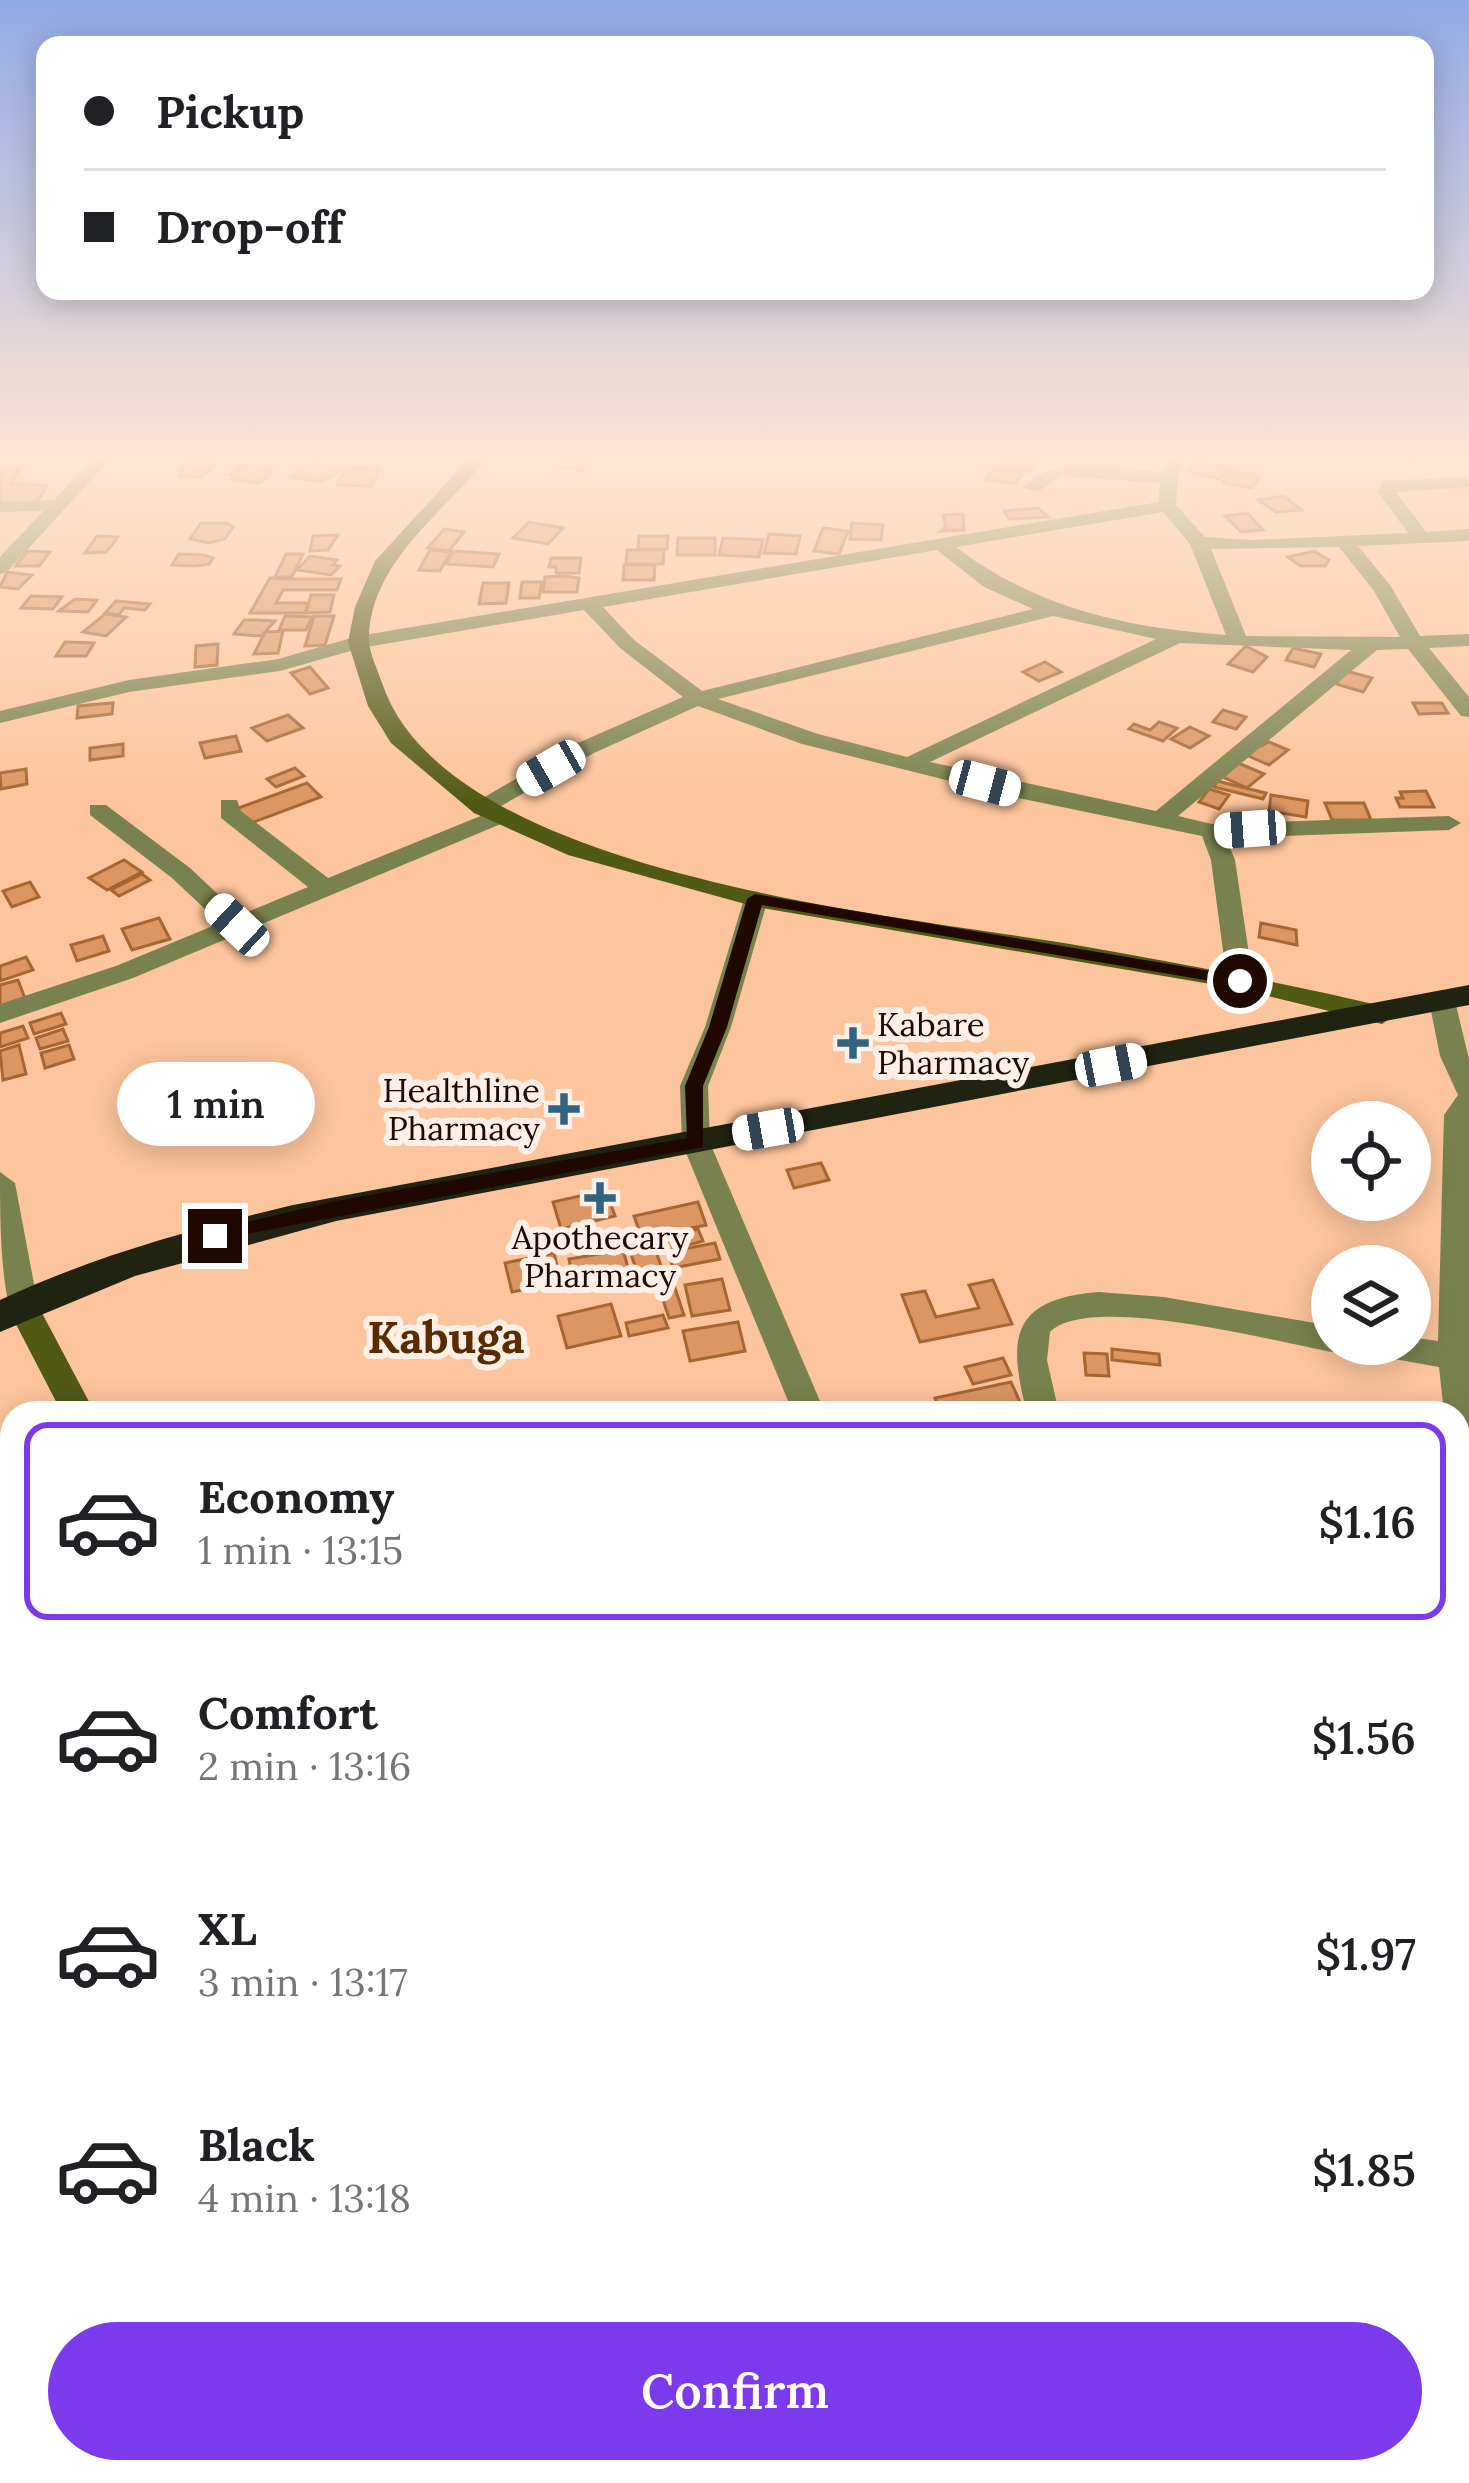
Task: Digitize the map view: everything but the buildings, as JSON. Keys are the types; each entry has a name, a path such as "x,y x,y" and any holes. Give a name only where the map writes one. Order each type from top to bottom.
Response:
{"highway":[{"path":"11,1311 215,1236 336,1208 1456,998"}],"street":[{"path":"381,570 364,607 358,642 379,706 399,738 491,812 576,850 755,899 1240,981 1382,1015"},
{"path":"0,718 129,686 280,665 358,642 797,570"},
{"path":"973,570 993,586 1054,610 1176,637 1371,644 1469,640"},
{"path":"1210,570 1238,640"},
{"path":"1367,570 1414,643 1469,711"},
{"path":"589,604 613,632 698,698 810,739 1014,790 1212,831 1449,823"},
{"path":"0,1013 76,984 124,972 491,812 586,748 698,698 1054,610"},
{"path":"913,762 1090,682 1176,637"},
{"path":"1161,820 1371,644"},
{"path":"229,805 229,814 324,887"},
{"path":"98,810 181,873 237,925"},
{"path":"1212,831 1223,860 1240,981"},
{"path":"755,899 718,1027 694,1086 696,1143 804,1401"},
{"path":"1456,998 1454,1056 1469,1090"},
{"path":"1456,1401 1459,1115 1469,1100"},
{"path":"0,1184 11,1311 71,1401"},
{"path":"1040,1401 1032,1364 1034,1332 1046,1316 1069,1306 1133,1306 1311,1336"},
{"path":"1431,1352 1454,1355"}],"place":[{"name":"Kabare Pharmacy","path":"853,1043"},
{"name":"Healthline Pharmacy","path":"564,1109"},
{"name":"Apothecary Pharmacy","path":"600,1198"}],"district":[{"name":"Kabuga","path":"446,1337"}],"route":[{"path":"215,1236 336,1208 696,1143 694,1086 718,1027 755,899 1240,981"}]}
